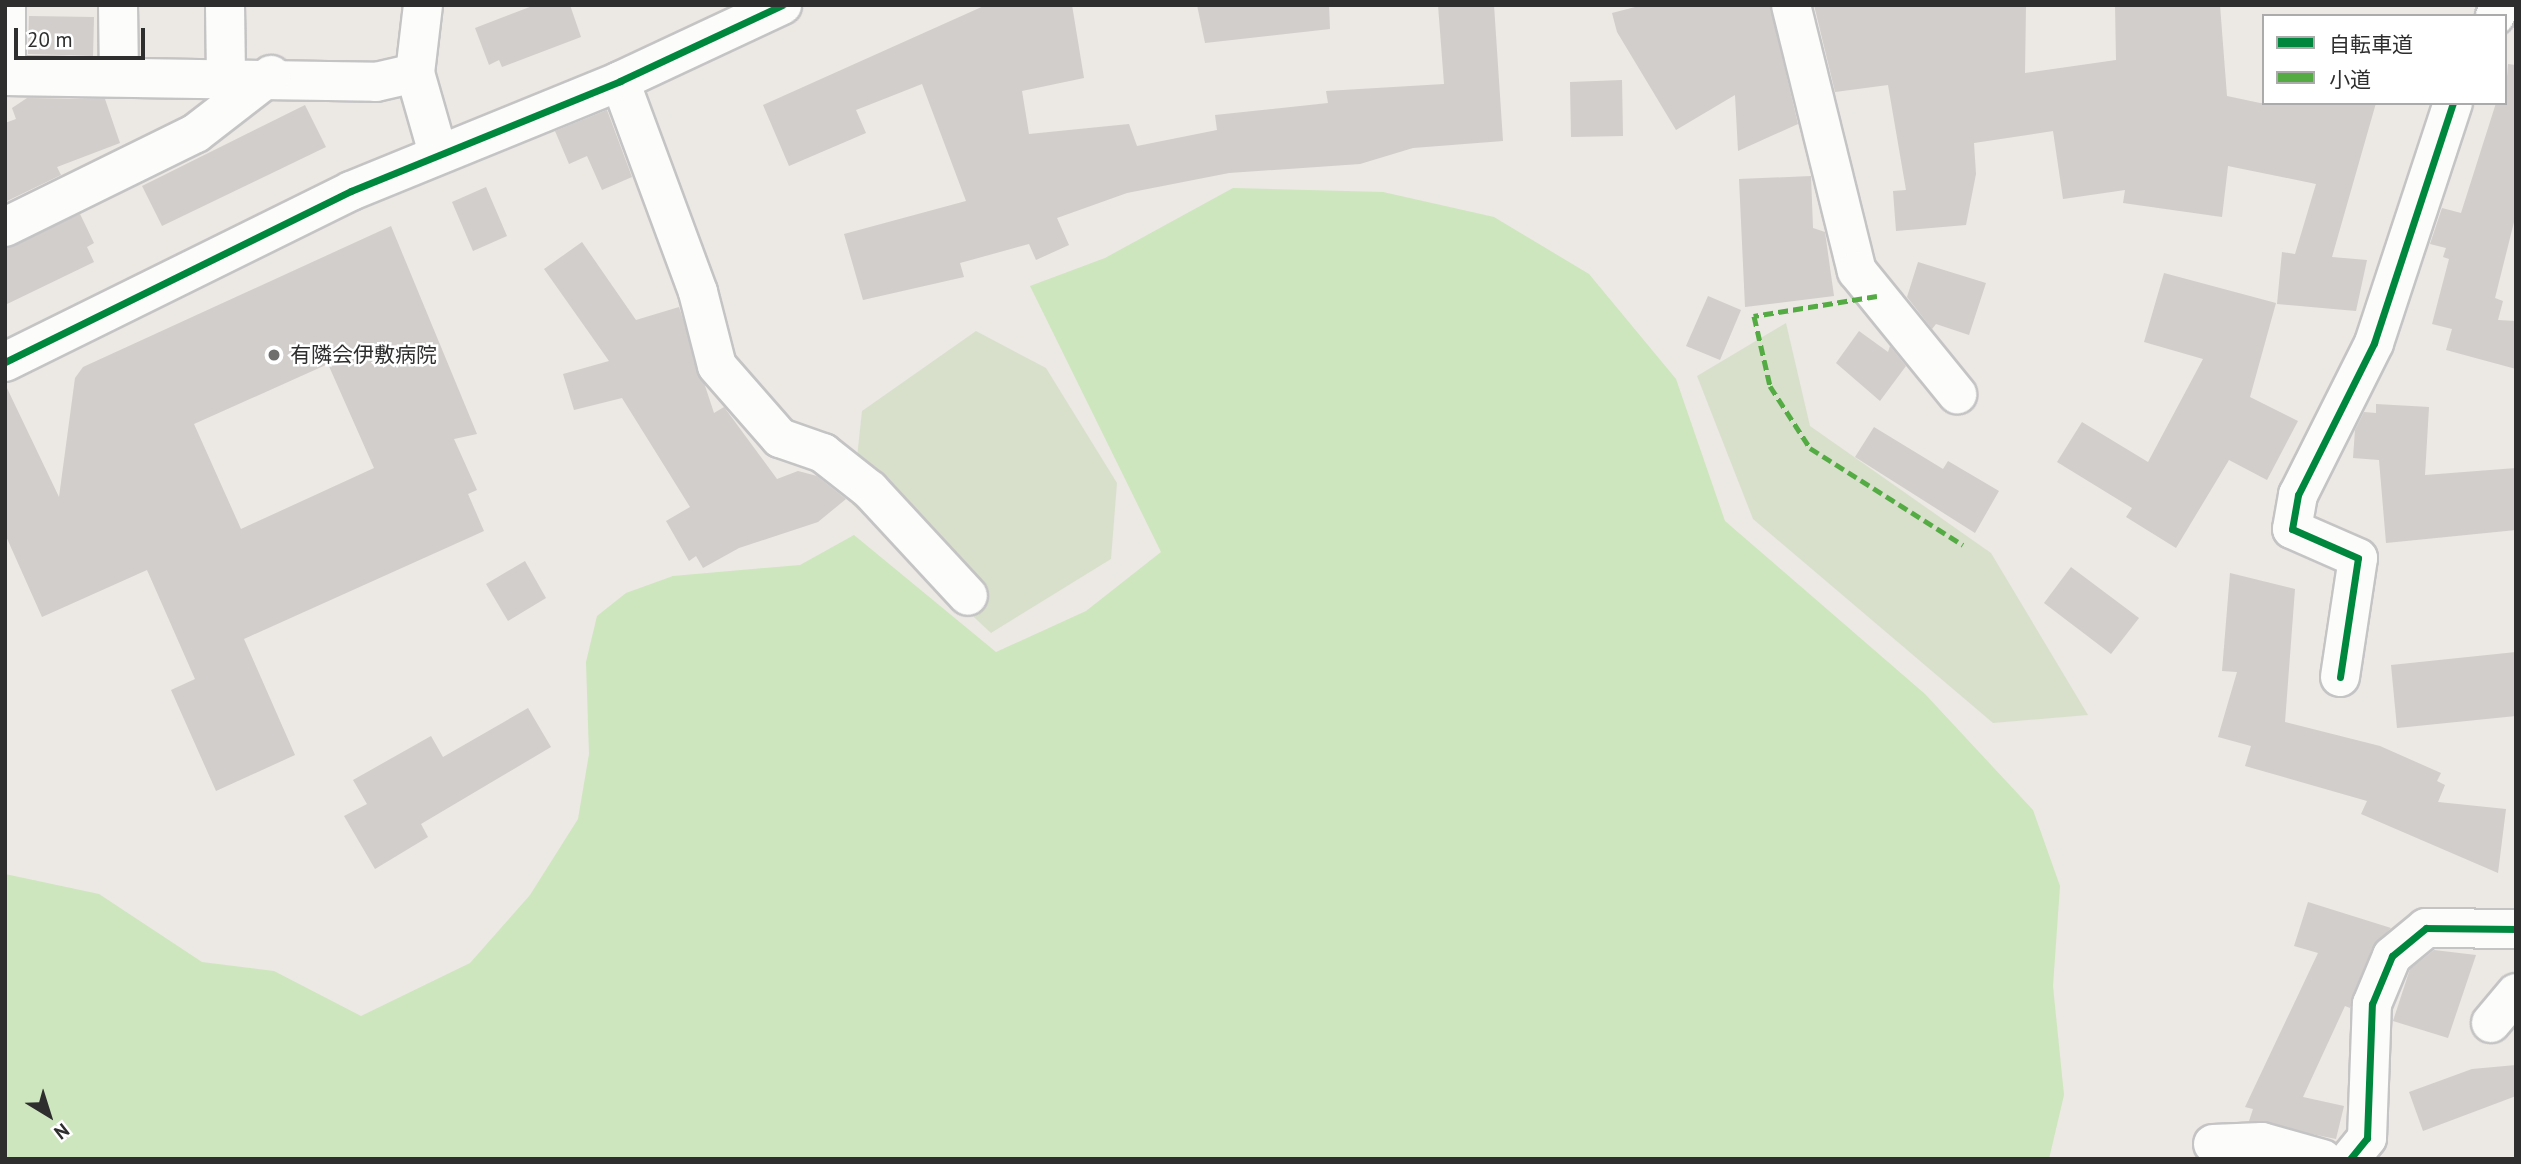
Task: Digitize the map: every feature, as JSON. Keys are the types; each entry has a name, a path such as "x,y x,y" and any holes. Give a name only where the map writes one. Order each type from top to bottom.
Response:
{"street":[{"path":"6,5 6,76 271,75 376,82 415,73"},
{"path":"118,5 118,75"},
{"path":"225,5 226,75"},
{"path":"423,5 415,73 438,153"},
{"path":"5,362 438,153 620,81 782,5"},
{"path":"1791,5 1857,271 1957,394"},
{"path":"2510,5 2516,8"},
{"path":"5,227 197,133 271,75"},
{"path":"620,81 698,292 717,366 780,438 823,453 870,490 968,596"},
{"path":"2340,677 2358,558 2292,529 2298,495 2374,343 2452,105"},
{"path":"2350,1159 2367,1138 2372,1004 2392,956 2426,928 2516,929"},
{"path":"2491,1023 2516,993"},
{"path":"2213,1144 2262,1142 2323,1159"}],"green space":[{"path":"1233,188 1383,192 1494,217 1589,274 1676,379 1725,521 1925,694 2033,810 2060,886 2053,986 2064,1095 2049,1159 5,1159 5,874 99,894 202,962 274,971 361,1016 470,963 530,895 578,819 589,754 586,662 597,616 626,593 673,576 800,565 854,535 996,652 1086,611 1161,552 1030,286 1105,258"},
{"path":"1786,323 1810,426 1991,553 2088,715 1993,723 1753,519 1697,376"},
{"path":"976,331 1046,368 1117,483 1111,559 991,633 852,504 862,411"}],"building":[{"path":"535,5 570,5 581,37 502,67 499,60 489,65 475,28"},
{"path":"986,5 1072,5 1084,78 1022,91 1029,134 1129,124 1137,146 1217,130 1215,115 1328,103 1326,91 1444,84 1438,5 1494,5 1503,141 1413,148 1360,164 1229,173 1127,193 1057,218 1069,245 1036,260 1029,244 960,263 964,277 863,300 844,234 966,201 922,84 856,110 866,133 789,166 763,105"},
{"path":"1197,5 1329,5 1330,29 1205,43"},
{"path":"1643,5 1770,5 1798,124 1738,151 1735,95 1676,130 1617,32 1612,13"},
{"path":"1814,5 2026,5 2025,73 2116,60 2115,5 2220,5 2227,96 2262,105 2375,105 2332,257 2367,260 2356,311 2277,304 2282,252 2295,254 2316,184 2228,166 2222,217 2123,203 2125,190 2063,199 2053,131 1974,143 1976,174 1966,225 1896,231 1893,191 1906,190 1888,85 1835,92"},
{"path":"29,16 94,17 93,56 28,54"},
{"path":"2508,64 2516,65 2516,214 2495,298 2503,301 2498,320 2516,321 2516,369 2446,350 2452,329 2432,324 2449,259 2443,257 2446,248 2430,244 2442,208 2461,213 2495,105 2507,105"},
{"path":"1622,80 1623,136 1571,137 1570,82"},
{"path":"27,98 105,99 120,143 57,167 61,175 5,202 5,123 16,119 12,108"},
{"path":"305,105 326,147 162,226 142,186"},
{"path":"607,110 632,177 602,190 587,156 569,164 555,131"},
{"path":"1811,176 1813,228 1825,232 1834,296 1745,307 1739,179"},
{"path":"486,187 507,236 473,251 452,202"},
{"path":"80,214 94,243 87,247 94,262 5,305 5,249"},
{"path":"391,226 477,434 454,439 477,490 468,494 484,531 244,639 295,755 216,791 171,690 195,679 147,570 42,617 5,534 5,384 59,497 75,378 83,367","holes":["328,364 374,468 241,529 194,424"]},
{"path":"582,242 636,320 679,307 714,413 724,407 777,479 798,471 817,476 846,499 818,522 739,548 703,568 696,556 689,561 666,521 690,507 622,398 574,410 563,374 609,361 544,269"},
{"path":"1918,262 1986,283 1969,335 1936,324 1932,329 1907,297"},
{"path":"2164,273 2276,303 2250,397 2298,421 2267,480 2229,460 2176,548 2126,517 2132,508 2057,462 2082,422 2148,462 2203,359 2144,342"},
{"path":"1708,296 1741,310 1720,360 1686,346"},
{"path":"1859,331 1888,352 1890,346 1906,366 1880,401 1836,363"},
{"path":"2376,404 2429,407 2425,475 2516,468 2516,530 2386,543 2379,460 2353,458 2355,430 2364,412 2376,413"},
{"path":"1874,427 1943,469 1948,461 1999,491 1975,533 1855,457"},
{"path":"525,561 546,598 508,621 486,584"},
{"path":"2071,567 2139,618 2111,654 2044,603"},
{"path":"2230,573 2295,589 2285,722 2380,746 2441,773 2437,781 2445,785 2438,802 2506,809 2498,873 2361,814 2367,801 2245,766 2251,746 2218,737 2237,672 2222,671"},
{"path":"2516,652 2516,716 2397,728 2391,665"},
{"path":"528,708 551,747 421,824 428,837 375,869 344,816 367,804 353,780 431,736 443,757"},
{"path":"2308,902 2391,928 2372,948 2350,1008 2345,1006 2303,1097 2344,1106 2336,1139 2249,1121 2253,1109 2245,1107 2318,953 2294,946"},
{"path":"2434,950 2476,955 2448,1038 2393,1021 2410,969"},
{"path":"2516,1065 2516,1096 2423,1131 2409,1092 2472,1069"}],"marked path":[{"path":"1877,296 1754,316 1770,386 1810,448 1963,545"}],"cycle path":[{"path":"5,362 351,191 620,81 782,5"},
{"path":"2340,677 2358,558 2292,529 2298,495 2374,343 2452,105"},
{"path":"2350,1159 2367,1138 2372,1004 2392,956 2426,928 2516,929"}],"place":[{"name":"有隣会伊敷病院","path":"274,355"}]}
